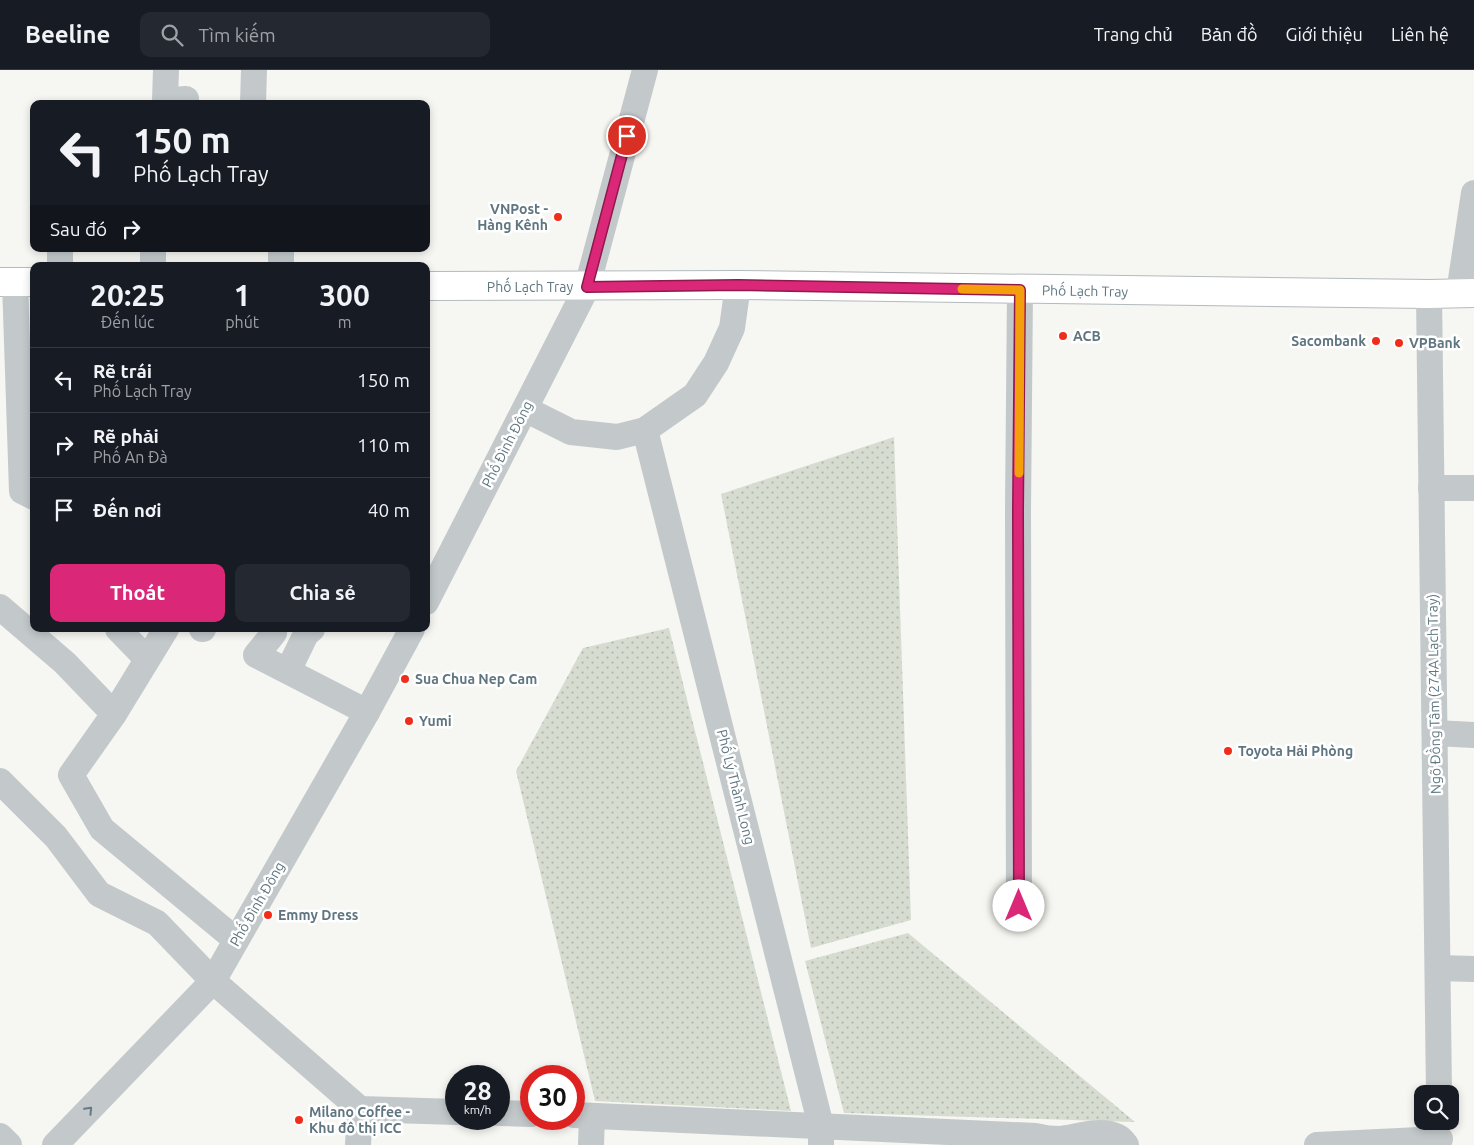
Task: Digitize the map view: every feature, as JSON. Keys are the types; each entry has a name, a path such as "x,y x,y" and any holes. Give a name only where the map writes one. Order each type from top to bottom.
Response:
{"main road":[{"name":"Phố Lạch Tray","path":"430,286 738,285 1020,290 1466,293"}],"street":[{"path":"165,100 166,70"},
{"path":"253,100 254,70"},
{"name":"Phố Đình Đông","path":"430,586 434,569 525,409 587,287 645,70"},
{"path":"1466,293 1474,193"},
{"path":"16,282 22,492 30,495"},
{"path":"525,409 571,432 617,438 645,430 695,395 716,363 732,328 738,285"},
{"path":"1019,906 1018,510 1020,290"},
{"name":"Ngõ Đồng Tâm (274A Lạch Tray)","path":"1429,294 1439,1085"},
{"name":"Phố Lý Thành Long","path":"645,430 821,1135"},
{"path":"1432,488 1474,488"},
{"path":"0,607 65,662 114,714"},
{"path":"121,632 147,660"},
{"path":"164,632 114,714 71,775 102,829 236,940"},
{"path":"274,632 256,655 367,712"},
{"path":"288,671 308,632"},
{"name":"Phố Đình Đông","path":"55,1145 213,981 367,712 410,632"},
{"path":"1435,733 1474,735"},
{"path":"0,781 56,837 99,894 157,923 213,981 360,1109 445,1112"},
{"path":"1438,968 1474,969"},
{"path":"358,1145 360,1109"},
{"path":"585,1116 821,1135 1036,1136 1061,1142 1087,1134 1104,1134 1129,1142"},
{"path":"585,1123 591,1145"},
{"path":"1317,1145 1440,1135"},
{"path":"0,1136 10,1145"}],"shaded area":[{"path":"894,437 911,920 811,948 721,494"},
{"path":"669,628 791,1111 595,1101 516,771 583,648"},
{"path":"908,933 1135,1122 844,1113 805,961"}],"slow traffic":[{"path":"962,289 1020,290 1019,473"}],"place":[{"name":"VNPost - Hàng Kênh","path":"558,217"},
{"name":"ACB","path":"1063,336"},
{"name":"Sacombank","path":"1376,341"},
{"name":"VPBank","path":"1399,343"},
{"name":"Sua Chua Nep Cam","path":"405,679"},
{"name":"Yumi","path":"409,721"},
{"name":"Toyota Hải Phòng","path":"1228,751"},
{"name":"Emmy Dress","path":"268,915"},
{"name":"Milano Coffee - Khu đô thị ICC","path":"299,1120"}],"route":[{"path":"627,136 587,287 738,285 1020,290 1018,510 1019,906"}]}
